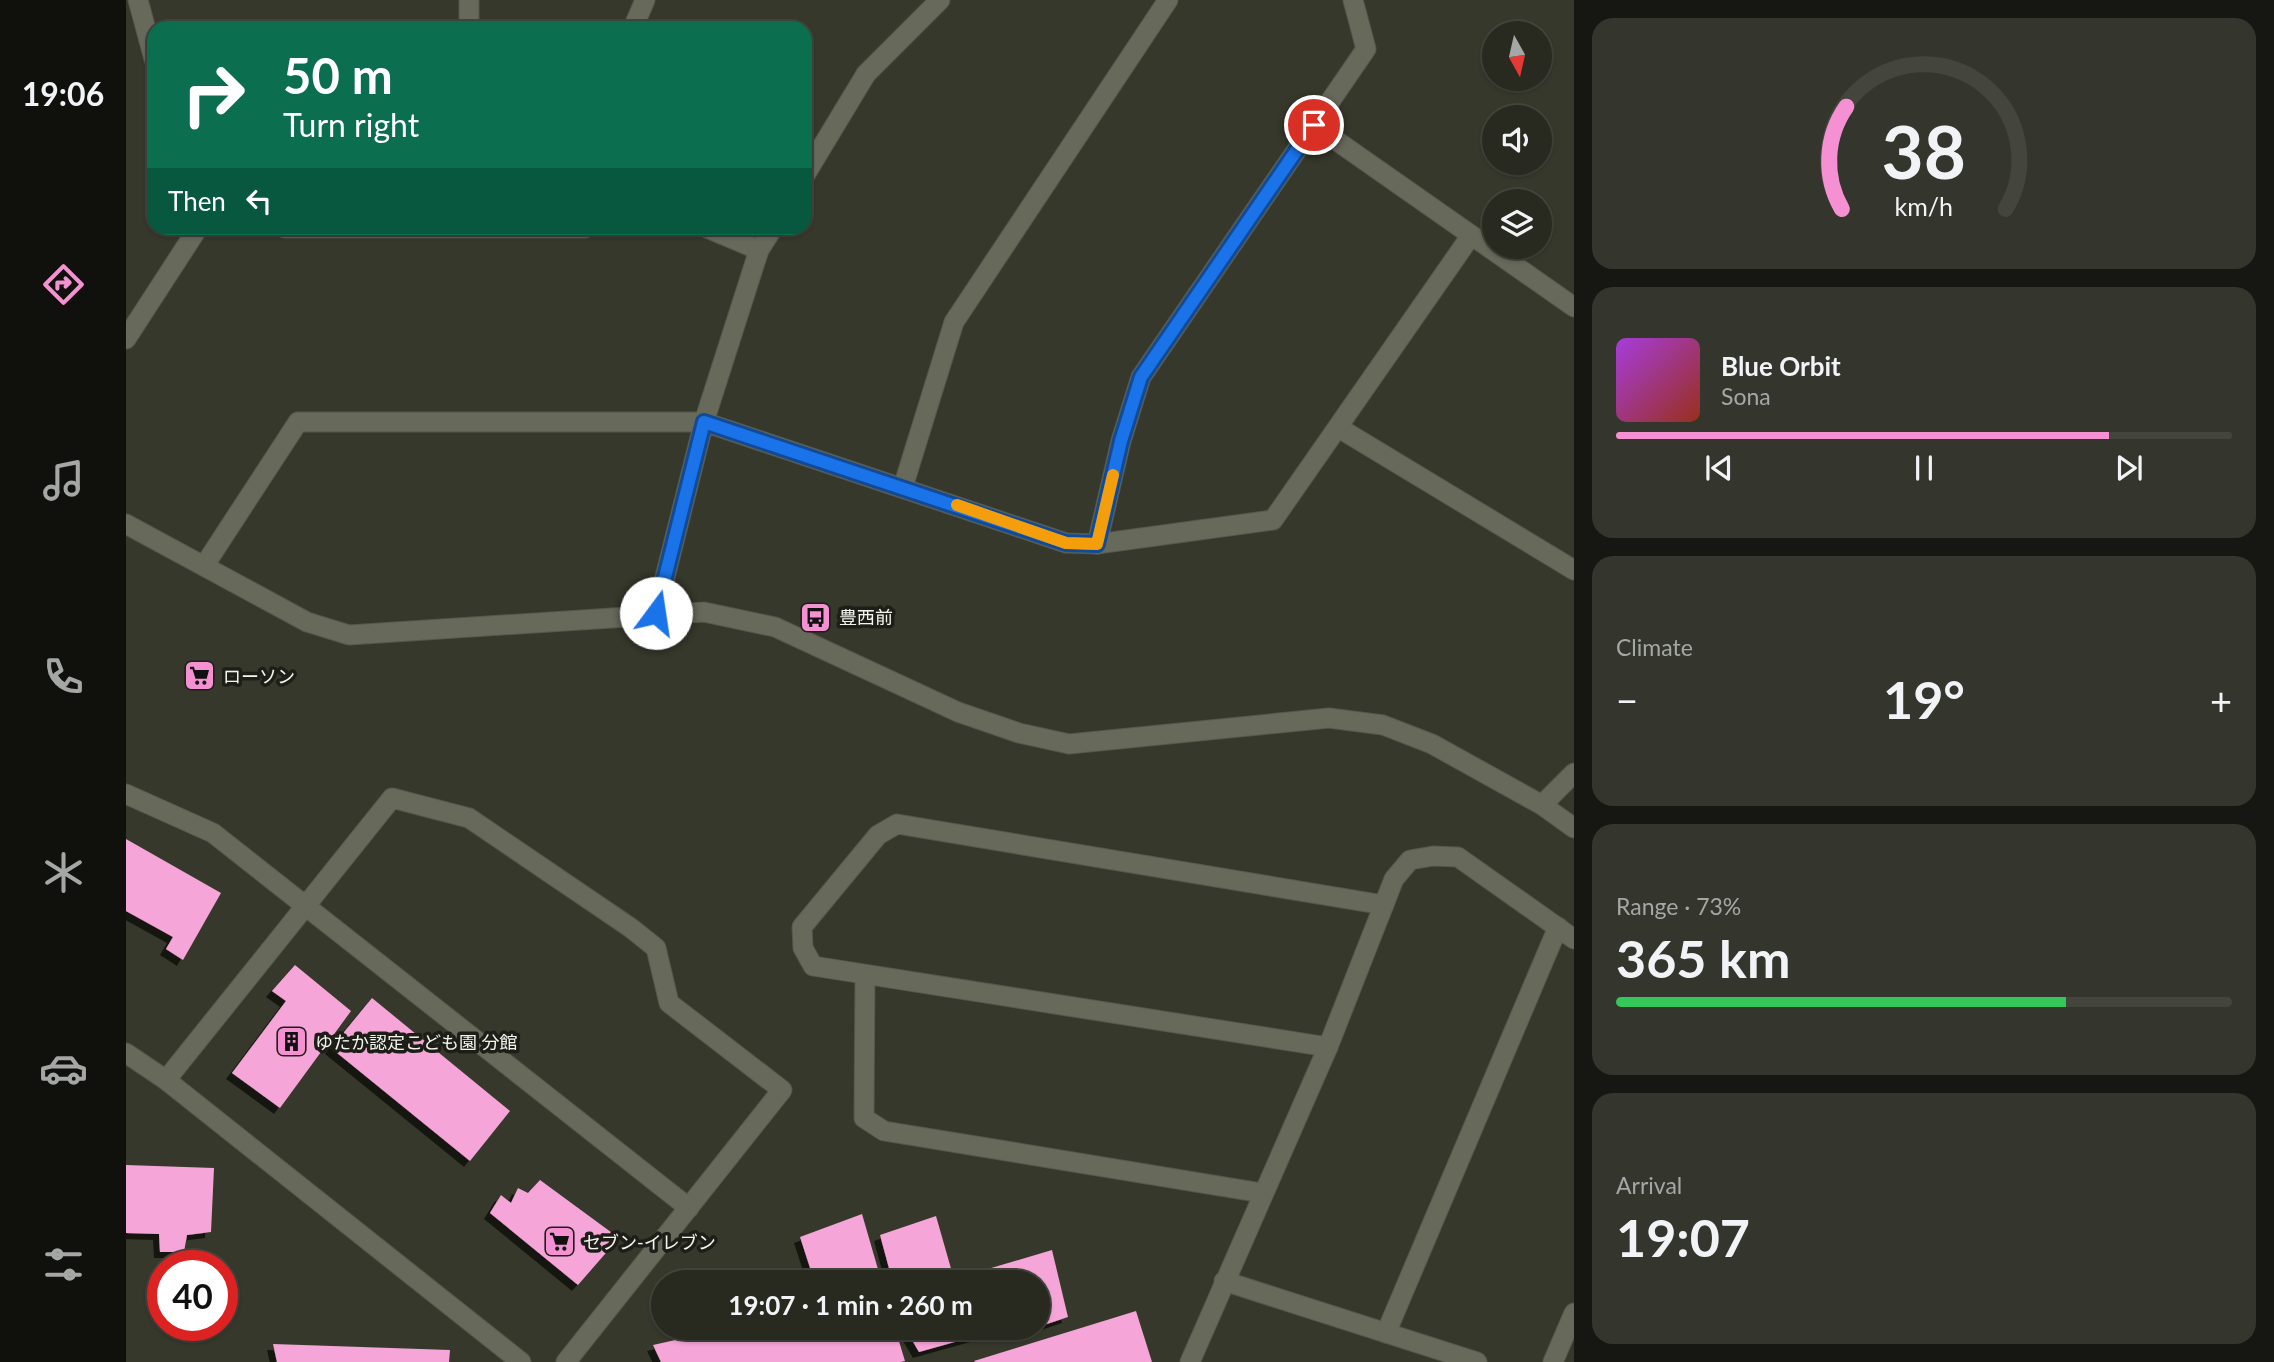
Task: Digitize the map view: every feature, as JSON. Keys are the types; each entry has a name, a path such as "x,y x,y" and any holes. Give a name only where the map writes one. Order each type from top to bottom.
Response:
{"street":[{"path":"138,0 147,33"},
{"path":"468,0 469,21"},
{"path":"636,21 645,0"},
{"path":"812,163 866,74 940,0"},
{"path":"903,487 954,322 1168,0"},
{"path":"1097,544 1121,441 1141,377 1366,49 1353,0"},
{"path":"1314,125 1470,237 1574,307"},
{"path":"126,340 194,235"},
{"path":"724,235 759,250"},
{"path":"656,613 704,422 759,250 769,235"},
{"path":"204,566 298,422 704,422 1066,543 1097,544 1273,520 1339,429 1470,237"},
{"path":"1339,429 1574,570"},
{"path":"126,524 307,622 349,635 656,613 704,612 775,627 958,712 1019,733 1069,744 1329,718 1383,725 1432,744 1542,805 1574,828"},
{"path":"1542,805 1574,773"},
{"path":"126,793 213,833 689,1208"},
{"path":"166,1080 392,798 469,818 656,948 669,1003 782,1090 566,1362"},
{"path":"1328,1046 813,966 803,948 802,928 878,835 897,824 1384,905"},
{"path":"1190,1362 1328,1046 1394,879 1410,860 1433,856 1458,857 1566,933 1386,1333"},
{"path":"865,975 864,1118 884,1131 1262,1193"},
{"path":"126,1053 166,1080 521,1362"},
{"path":"1224,1281 1477,1362"},
{"path":"1553,1362 1574,1313"}],"building":[{"path":"126,839 221,893 183,960 166,949 173,937 126,911"},
{"name":"ゆたか認定こども園 分館","path":"295,965 351,1011 280,1108 232,1073 286,1001 272,991"},
{"path":"372,998 510,1111 470,1161 331,1048"},
{"path":"126,1165 214,1168 211,1232 187,1235 184,1250 160,1250 159,1234 126,1233"},
{"path":"540,1180 619,1238 578,1285 490,1213 501,1195 511,1203 518,1188 528,1193"},
{"path":"862,1214 878,1270 811,1270 800,1237"},
{"path":"936,1216 951,1270 889,1270 880,1235"},
{"path":"1052,1250 1068,1317 1050,1323 1050,1270 984,1270"},
{"path":"1136,1311 1152,1362 974,1361 1042,1340 1050,1340 1050,1338"},
{"path":"675,1340 899,1340 905,1361 661,1362 653,1345"},
{"path":"912,1340 962,1340 919,1352"},
{"path":"273,1344 450,1350 449,1362 277,1362"}],"slow traffic":[{"path":"957,505 1066,543 1097,544 1113,475"}],"place":[{"name":"豊西前","path":"816,617"},
{"name":"ローソン","path":"200,676"},
{"name":"ゆたか認定こども園 分館","path":"292,1042"},
{"name":"セブン-イレブン","path":"560,1242"}],"route":[{"path":"656,613 704,422 734,429 1066,543 1097,544 1121,441 1141,377 1314,125"}]}
